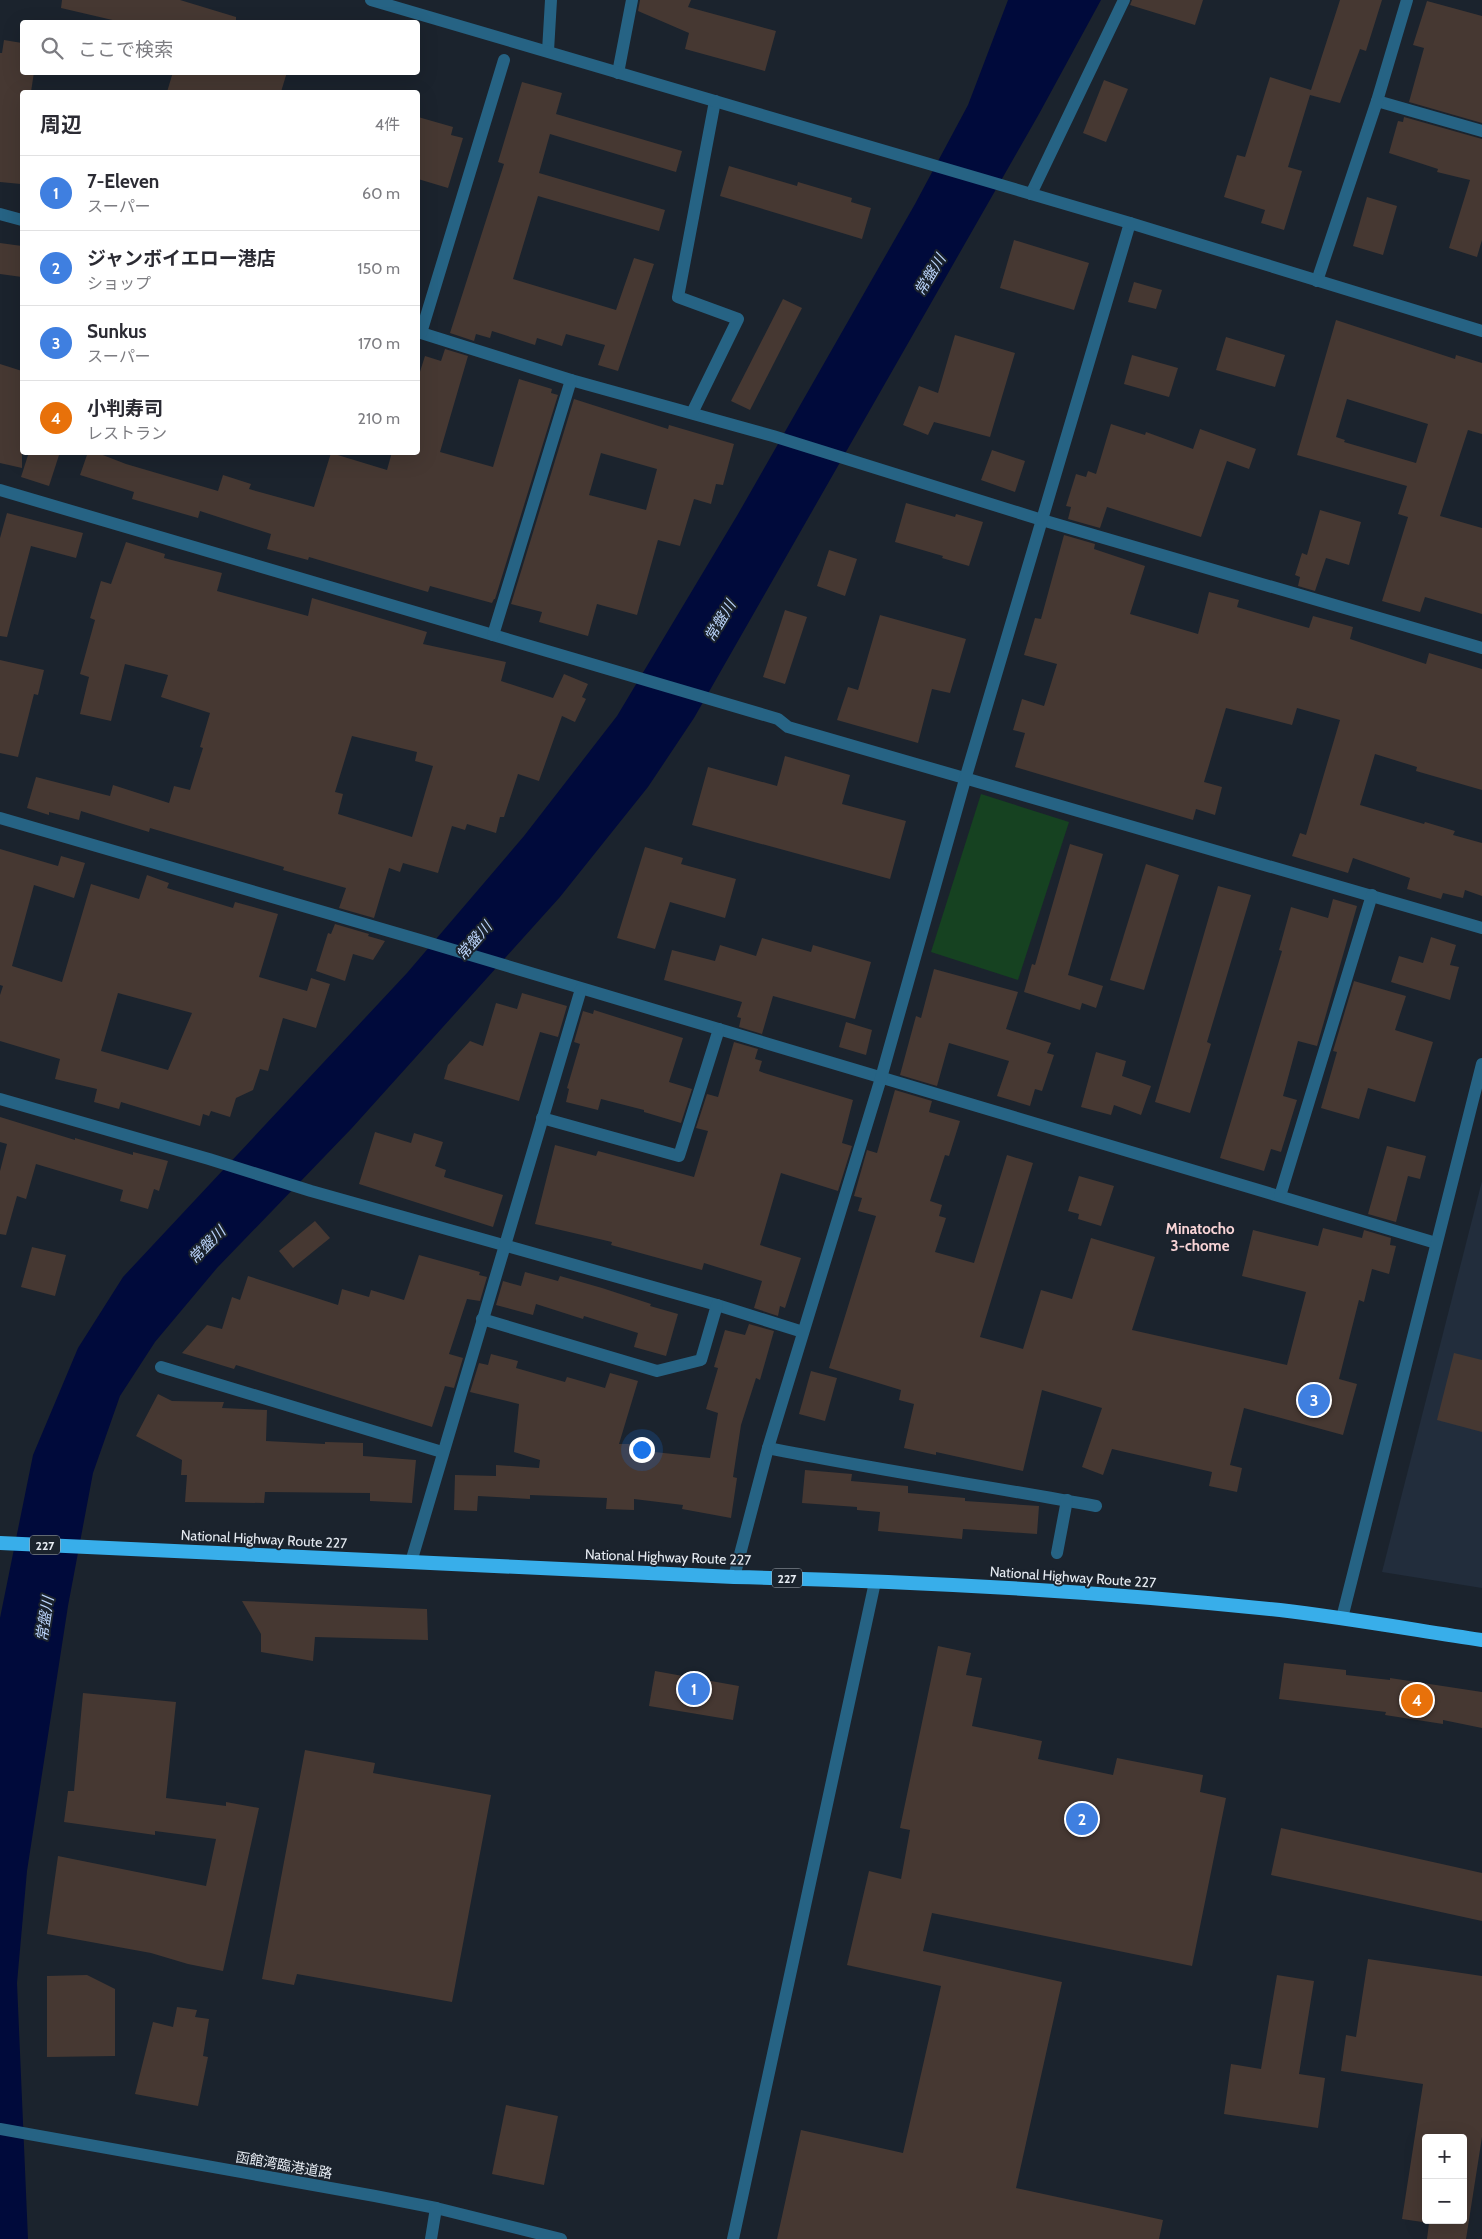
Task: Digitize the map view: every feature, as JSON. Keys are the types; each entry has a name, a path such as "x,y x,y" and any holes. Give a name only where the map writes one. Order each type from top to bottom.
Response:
{"highway":[{"name":"National Highway Route 227","path":"0,1543 1088,1593 1280,1610 1482,1640"}],"street":[{"path":"371,0 1130,223 1482,331"},
{"path":"548,52 551,0"},
{"path":"618,73 632,0"},
{"path":"1031,194 1124,0"},
{"path":"1317,281 1378,101 1407,0"},
{"path":"420,330 504,60"},
{"path":"692,413 738,319 678,297 715,101"},
{"path":"1378,101 1482,131"},
{"path":"0,214 20,219"},
{"path":"734,1577 768,1448 881,1078 966,776 1130,223"},
{"path":"420,333 571,380 773,436 854,463 1042,520 1482,648"},
{"path":"493,635 571,380"},
{"path":"0,490 778,719 788,727 966,776 1482,928"},
{"path":"0,818 420,940 1436,1243"},
{"path":"1280,1196 1372,895"},
{"path":"411,1562 442,1452 581,989"},
{"path":"542,1118 679,1156 719,1029"},
{"path":"1342,1618 1482,1064"},
{"path":"0,1099 219,1162 311,1191 717,1305 802,1332"},
{"path":"482,1318 657,1371 701,1360 717,1305"},
{"path":"161,1368 442,1452"},
{"path":"768,1448 840,1463 1096,1506"},
{"path":"1057,1553 1067,1500"},
{"path":"733,2239 875,1582"},
{"name":"函館湾臨港道路","path":"0,2129 436,2208 561,2239"},
{"path":"431,2239 436,2208"}],"shaded area":[{"path":"1482,1181 1482,1588 1382,1572"}],"green space":[{"path":"981,794 1069,822 1018,980 931,952"}],"water":[{"name":"常盤川","path":"1008,0 1101,0 1039,114 694,718 648,787 560,897 352,1128 217,1268 155,1342 120,1396 93,1473 68,1606 27,1871 17,1983 28,2239 0,2239 0,1618 33,1455 78,1348 123,1277 407,973 524,836 617,716 738,514 915,204 968,105"}],"building":[{"path":"62,0 180,0 236,17 236,20 112,20 61,8"},
{"path":"640,0 691,0 688,7 776,31 765,71 685,49 689,33 638,11"},
{"path":"1132,0 1203,0 1195,25 1130,5"},
{"path":"1340,0 1382,0 1366,51 1360,49 1340,103 1310,95 1288,167 1302,171 1284,230 1261,223 1265,210 1224,197 1237,155 1245,157 1270,77 1311,90"},
{"path":"1427,1 1482,16 1482,123 1409,102 1424,48 1413,45"},
{"path":"4,40 20,43 20,75 34,75 31,90 20,90 20,184 0,182 0,53 2,53"},
{"path":"172,75 286,75 282,90 168,90"},
{"path":"1104,80 1128,89 1106,142 1083,133"},
{"path":"522,82 562,93 556,114 682,151 676,172 550,134 539,173 665,210 659,231 538,196 513,279 616,310 634,258 654,264 618,371 598,365 605,345 566,334 562,346 537,338 535,345 492,331 490,338 476,334 474,341 450,333 504,164 498,162"},
{"path":"1404,117 1482,139 1482,240 1477,257 1449,248 1470,180 1437,172 1438,169 1389,153 1398,121 1403,122"},
{"path":"420,118 453,127 451,135 463,138 448,188 420,180"},
{"path":"729,166 797,186 798,182 852,198 851,202 871,208 862,239 720,196"},
{"path":"1367,197 1397,206 1383,255 1353,246"},
{"path":"1014,240 1089,263 1074,310 1000,288"},
{"path":"0,243 20,246 20,277 0,274"},
{"path":"1134,282 1162,290 1156,309 1128,302"},
{"path":"783,299 802,308 750,410 731,401"},
{"path":"1336,320 1455,359 1456,355 1482,363 1482,434 1468,430 1440,516 1482,528 1482,614 1425,597 1420,612 1382,601 1408,517 1398,514 1407,486 1297,455","holes":["1347,399 1428,424 1416,463 1344,442 1345,440 1336,437"]},
{"path":"955,335 1015,353 990,437 934,422 928,435 903,425 919,386 938,393"},
{"path":"1226,337 1285,355 1275,387 1216,370"},
{"path":"445,349 468,356 440,452 493,467 519,379 552,389 551,393 558,395 495,599 492,603 430,586 428,592 309,557 308,560 267,549 271,534 200,511 198,518 132,499 134,492 80,475 87,455 103,455 126,464 218,491 223,475 251,484 249,489 314,507 330,455 338,455 387,470 391,455 420,455 420,372 425,356 441,361"},
{"path":"1132,355 1178,368 1169,397 1124,384"},
{"path":"0,364 20,370 20,455 22,455 22,468 0,463"},
{"path":"574,399 668,429 669,425 734,444 723,485 716,484 711,504 694,499 680,546 658,540 637,615 597,604 588,636 539,622 542,612 511,604","holes":["601,453 657,469 646,510 589,495"]},
{"path":"1111,424 1145,435 1146,432 1193,449 1200,429 1256,449 1249,469 1227,461 1201,537 1107,507 1100,528 1068,519 1071,507 1066,506 1076,474 1086,477 1088,471 1096,474"},
{"path":"992,450 1025,461 1015,492 981,480"},
{"path":"28,455 59,455 49,486 21,477"},
{"path":"906,503 955,517 956,514 983,522 969,566 895,542"},
{"path":"1320,510 1361,522 1349,565 1326,558 1315,591 1298,586 1300,577 1295,575 1302,553 1307,555"},
{"path":"7,513 83,533 76,558 31,546 7,637 0,636 0,538"},
{"path":"1064,535 1095,544 1094,549 1145,566 1130,614 1198,634 1209,592 1239,600 1237,607 1309,628 1313,616 1353,627 1350,639 1426,664 1429,653 1482,669 1482,790 1416,771 1417,767 1375,754 1360,805 1455,831 1453,835 1482,843 1482,896 1465,890 1463,898 1443,893 1441,899 1407,889 1410,878 1353,858 1348,873 1292,856 1300,833 1306,835 1340,720 1297,708 1292,725 1226,708 1204,782 1222,787 1215,815 1196,809 1193,820 1015,767 1025,733 1013,730 1022,699 1044,706 1057,664 1024,655 1035,618 1041,619"},
{"path":"126,542 165,554 164,558 222,573 217,591 308,616 312,598 427,632 423,644 506,662 501,681 553,698 564,674 588,684 582,697 586,699 575,722 562,716 539,781 518,774 504,817 500,817 496,833 467,824 465,830 452,826 438,873 403,863 400,872 389,868 374,918 339,908 346,888 283,870 284,867 150,828 149,832 81,811 79,820 49,812 49,815 27,808 36,777 110,796 113,785 169,803 174,786 190,790 203,748 200,747 210,713 161,697 168,675 125,664 111,721 80,714 89,677 80,674 95,620 90,618 101,581 111,584","holes":["352,736 417,752 415,761 433,766 412,837 338,814 343,794 335,792"]},
{"path":"829,550 857,559 845,596 817,586"},
{"path":"785,610 807,617 785,684 763,677"},
{"path":"880,615 966,639 950,693 932,689 918,743 837,720 848,687 858,690"},
{"path":"0,660 44,670 38,695 34,694 18,757 0,753"},
{"path":"785,756 850,775 842,804 906,821 890,879 692,825 708,767 777,786"},
{"path":"1070,844 1103,854 1068,975 1103,986 1096,1008 1082,1003 1080,1010 1024,992 1032,964 1035,965"},
{"path":"645,847 683,858 681,864 736,879 725,918 670,902 655,949 617,938"},
{"path":"0,849 58,866 61,856 85,863 74,898 34,885 12,966 62,982 91,884 139,899 147,875 169,883 167,888 233,908 235,902 278,914 259,977 307,991 311,978 330,984 316,1028 283,1018 268,1071 260,1069 253,1090 236,1098 230,1117 211,1111 209,1116 203,1114 200,1126 121,1102 119,1109 94,1102 97,1089 55,1079 60,1059 0,1041 0,995 3,986 0,985","holes":["118,993 192,1013 168,1070 101,1051"]},
{"path":"1146,864 1179,875 1144,990 1110,980"},
{"path":"1218,886 1251,895 1207,1042 1211,1044 1190,1113 1155,1102"},
{"path":"1333,899 1357,906 1317,1046 1298,1041 1283,1096 1297,1100 1281,1152 1271,1149 1264,1171 1220,1158 1282,951 1279,950 1291,907 1328,918"},
{"path":"335,924 385,941 373,960 353,954 345,981 316,971 328,933 331,934"},
{"path":"1431,937 1456,945 1450,965 1459,967 1450,1000 1391,982 1399,956 1423,963"},
{"path":"762,938 811,952 813,945 871,962 855,1019 773,996 762,1034 739,1027 741,1018 737,1017 742,1002 664,980 672,950 715,961 720,945 756,956"},
{"path":"934,969 1018,992 1006,1029 1051,1043 1047,1053 1054,1055 1042,1091 1035,1089 1030,1106 997,1096 1009,1061 949,1043 937,1086 900,1075 916,1016 921,1018"},
{"path":"1354,981 1406,996 1395,1030 1433,1042 1415,1102 1368,1088 1359,1119 1321,1108 1337,1052 1333,1051"},
{"path":"522,993 567,1006 558,1037 540,1032 519,1101 444,1079 448,1065 470,1041 483,1046 496,1003 517,1009"},
{"path":"594,1010 683,1038 669,1082 692,1089 681,1123 644,1112 644,1110 601,1099 598,1110 566,1102 569,1089 567,1088 580,1044 574,1042 583,1011 593,1014"},
{"path":"846,1022 872,1030 866,1055 839,1047"},
{"path":"734,1042 758,1049 755,1059 762,1061 759,1071 853,1100 842,1143 852,1146 838,1191 781,1173 760,1245 801,1258 785,1308 780,1306 778,1316 754,1308 762,1281 704,1263 702,1270 611,1245 612,1242 535,1224 555,1145 596,1156 598,1151 694,1177 708,1131 696,1128 707,1094 718,1097"},
{"path":"1096,1052 1126,1061 1122,1076 1151,1086 1141,1115 1114,1105 1111,1115 1081,1107"},
{"path":"895,1090 932,1101 929,1112 960,1121 949,1156 945,1155 930,1201 942,1205 939,1216 946,1218 935,1252 974,1263 1007,1155 1033,1163 980,1337 1023,1349 1041,1290 1072,1299 1091,1238 1155,1257 1132,1330 1287,1365 1306,1292 1242,1276 1253,1230 1318,1246 1323,1228 1362,1238 1364,1230 1391,1238 1390,1245 1396,1246 1389,1274 1372,1269 1364,1302 1359,1300 1339,1379 1357,1384 1343,1435 1244,1408 1230,1465 1242,1468 1237,1492 1209,1486 1212,1472 1112,1449 1103,1475 1082,1467 1102,1408 1042,1390 1023,1471 936,1452 936,1455 904,1448 914,1404 899,1400 901,1390 829,1368 876,1216 858,1211 862,1198 854,1196 867,1150 877,1153"},
{"path":"0,1117 75,1140 75,1138 133,1155 133,1152 168,1161 159,1191 154,1189 148,1209 120,1201 123,1190 36,1164 26,1199 17,1196 6,1235 0,1234 0,1171 7,1144 0,1142"},
{"path":"375,1132 411,1143 414,1133 443,1142 435,1166 446,1170 444,1177 503,1195 493,1227 359,1184"},
{"path":"1387,1146 1426,1156 1420,1179 1408,1176 1396,1222 1368,1214"},
{"path":"1079,1176 1114,1186 1101,1226 1078,1219 1079,1214 1068,1211"},
{"path":"315,1221 330,1238 293,1268 279,1251"},
{"path":"32,1247 66,1255 55,1296 21,1287"},
{"path":"419,1255 480,1272 479,1275 487,1277 480,1301 467,1299 449,1354 463,1358 454,1388 445,1386 432,1427 236,1365 234,1369 182,1353 207,1325 222,1329 232,1297 240,1300 248,1276 338,1305 342,1289 369,1297 371,1290 404,1300"},
{"path":"525,1272 558,1281 560,1276 678,1314 666,1356 634,1347 638,1333 584,1316 583,1319 536,1304 533,1315 496,1305 503,1281 521,1286"},
{"path":"749,1324 774,1331 760,1380 756,1378 741,1425 733,1477 737,1478 731,1518 682,1509 683,1505 634,1499 634,1510 606,1509 607,1498 530,1495 530,1499 478,1496 477,1511 454,1510 455,1475 496,1476 496,1465 539,1468 540,1460 514,1452 519,1404 470,1392 479,1363 488,1365 491,1354 518,1361 516,1368 565,1382 567,1377 605,1388 610,1373 638,1381 619,1444 636,1444 636,1450 710,1458 718,1413 706,1409 718,1368 714,1367 725,1330 745,1335"},
{"path":"1454,1353 1482,1360 1482,1432 1437,1420"},
{"path":"811,1371 837,1378 825,1421 799,1414"},
{"path":"158,1394 172,1401 224,1402 222,1408 267,1410 266,1441 325,1444 325,1442 363,1443 363,1456 416,1460 412,1503 370,1501 370,1493 265,1492 264,1503 185,1502 187,1475 181,1475 182,1460 136,1436"},
{"path":"805,1470 852,1474 851,1481 908,1486 908,1493 965,1498 965,1501 1039,1506 1037,1534 963,1529 962,1539 878,1531 880,1512 857,1510 857,1507 802,1503"},
{"path":"242,1601 427,1609 428,1640 315,1637 313,1661 261,1652 261,1634"},
{"path":"938,1646 971,1653 966,1675 982,1678 972,1726 1042,1741 1038,1759 1113,1775 1117,1758 1203,1775 1200,1792 1226,1798 1192,1966 932,1913 923,1951 1062,1982 1016,2188 1163,2220 1159,2239 777,2239 801,2130 903,2153 941,1986 847,1965 869,1871 901,1879 910,1830 900,1828"},
{"path":"1284,1663 1346,1670 1346,1675 1390,1680 1390,1678 1482,1692 1482,1728 1443,1720 1443,1724 1385,1715 1386,1712 1279,1699"},
{"path":"655,1671 739,1686 733,1720 649,1706"},
{"path":"83,1693 176,1702 166,1798 226,1806 226,1802 259,1808 223,1971 188,1964 151,1953 47,1934 58,1856 206,1886 216,1839 155,1831 155,1835 64,1822 68,1791 74,1791"},
{"path":"305,1750 375,1763 373,1773 491,1795 452,2002 297,1974 294,1985 262,1979"},
{"path":"1281,1828 1482,1873 1482,1921 1271,1875"},
{"path":"1368,1959 1482,1976 1482,2137 1466,2239 1427,2239 1429,2224 1467,2224 1467,2134 1422,2134 1422,2222 1402,2219 1423,2084 1341,2071 1346,2035 1356,2037"},
{"path":"87,1975 115,1989 115,2056 47,2057 47,1976"},
{"path":"1277,1975 1314,1981 1299,2074 1325,2078 1318,2128 1224,2114 1231,2064 1261,2069"},
{"path":"177,2007 197,2010 195,2017 209,2019 203,2056 208,2057 198,2106 135,2094 153,2022 173,2027"},
{"path":"506,2105 558,2116 544,2185 492,2174"}],"place":[{"name":"Sunkus","path":"1314,1400"},
{"name":"7-Eleven","path":"694,1689"},
{"name":"小判寿司","path":"1417,1700"},
{"name":"ジャンボイエロー港店","path":"1082,1819"}],"district":[{"name":"Minatocho 3-chome","path":"1200,1238"}]}
